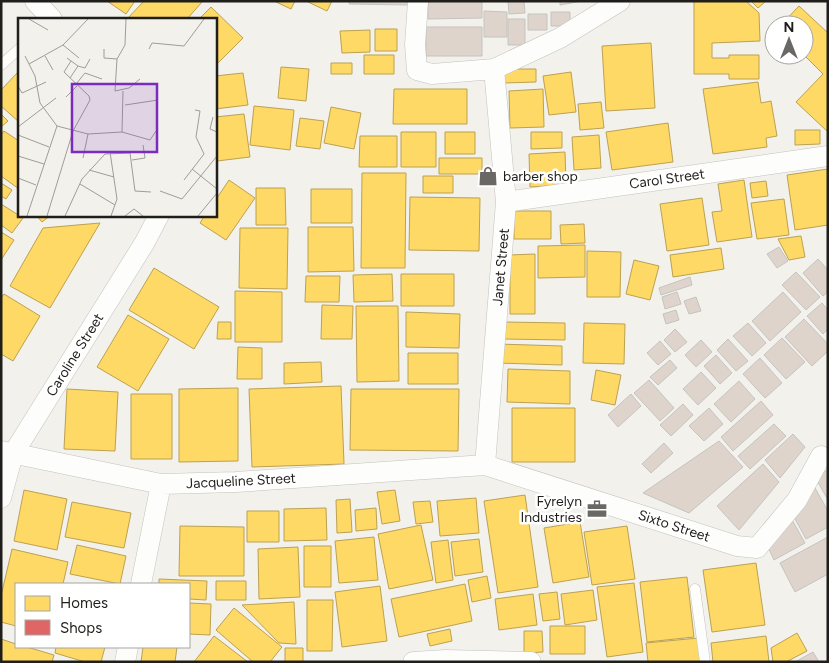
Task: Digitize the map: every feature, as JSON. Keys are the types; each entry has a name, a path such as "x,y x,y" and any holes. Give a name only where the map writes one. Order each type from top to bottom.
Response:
{"street":[{"path":"418,1 415,45 417,70 432,74 494,69 560,38 620,1"},
{"name":"Janet Street","path":"485,465 506,202 494,69"},
{"name":"Carol Street","path":"506,202 828,156"},
{"name":"Caroline Street","path":"1,498 7,452 145,242 158,216"},
{"name":"Jacqueline Street","path":"7,452 161,484 236,482 485,465"},
{"name":"Sixto Street","path":"485,465 737,546 757,548 797,500 820,456"},
{"path":"141,583 161,484"},
{"path":"125,662 128,648"},
{"path":"412,662 446,660 531,662"}],"lane":[{"path":"1,65 18,50"},
{"path":"695,589 705,662"}],"building: Homes":[{"path":"107,1 135,1 126,14"},
{"path":"144,1 202,2 188,18 128,18"},
{"path":"274,1 295,1 291,9"},
{"path":"306,1 332,1 327,11"},
{"path":"694,1 746,1 759,13 760,41 712,43 712,58 729,58 729,55 759,55 759,79 729,79 729,74 694,74"},
{"path":"751,1 766,1 758,8"},
{"path":"799,6 809,15 790,15"},
{"path":"211,7 243,38 216,65 216,18 200,18"},
{"path":"814,20 828,33 828,132 796,102 823,74 814,65"},
{"path":"375,29 397,29 397,51 375,51"},
{"path":"370,30 370,52 342,53 340,31"},
{"path":"651,43 655,108 606,111 602,46"},
{"path":"364,55 394,55 394,74 364,74"},
{"path":"331,63 352,63 352,74 331,74"},
{"path":"281,67 309,69 306,101 278,98"},
{"path":"504,69 536,69 536,82 504,83"},
{"path":"18,72 18,121 1,106 1,90"},
{"path":"571,72 576,112 549,115 543,76"},
{"path":"243,73 248,105 216,109 216,76"},
{"path":"758,82 761,103 771,101 777,136 766,138 767,147 713,154 703,89"},
{"path":"394,89 467,89 467,124 393,124"},
{"path":"543,89 544,127 510,128 509,91"},
{"path":"601,102 604,128 580,130 578,104"},
{"path":"254,106 294,110 290,150 250,145"},
{"path":"331,107 361,113 354,149 324,143"},
{"path":"1,114 8,121 1,127"},
{"path":"244,114 250,157 217,161 216,117"},
{"path":"300,118 324,121 320,149 296,146"},
{"path":"668,123 673,162 612,170 606,132"},
{"path":"795,130 820,130 820,144 795,145"},
{"path":"4,131 18,140 18,188 1,176 1,135"},
{"path":"401,132 436,132 436,167 401,167"},
{"path":"445,132 475,132 475,154 445,154"},
{"path":"531,132 562,132 562,148 531,149"},
{"path":"599,135 601,168 574,170 572,137"},
{"path":"360,136 397,136 397,167 359,167"},
{"path":"565,152 566,185 530,187 529,154"},
{"path":"439,158 482,158 482,174 439,174"},
{"path":"828,169 828,225 795,230 787,175"},
{"path":"362,173 406,173 405,268 361,268"},
{"path":"423,176 453,176 453,193 423,193"},
{"path":"229,180 255,198 226,240 200,223 204,216 216,216 216,200"},
{"path":"744,180 752,237 717,242 712,212 722,211 718,184"},
{"path":"766,181 768,196 752,198 750,183"},
{"path":"1,183 12,190 6,199 1,196"},
{"path":"256,188 285,188 286,225 256,225"},
{"path":"311,189 352,189 352,223 311,223"},
{"path":"410,197 480,198 479,251 409,250"},
{"path":"702,198 709,245 667,251 660,204"},
{"path":"784,199 789,235 757,239 751,203"},
{"path":"1,204 23,218 12,233 1,225"},
{"path":"514,211 551,211 551,239 514,239"},
{"path":"37,216 50,216 42,222"},
{"path":"100,223 50,308 10,286 43,228"},
{"path":"584,224 585,243 561,244 560,225"},
{"path":"308,227 353,227 354,271 308,272"},
{"path":"240,228 288,228 287,289 239,288"},
{"path":"1,232 14,240 1,260"},
{"path":"801,236 805,257 789,260 778,239"},
{"path":"585,245 585,277 538,278 538,246"},
{"path":"721,248 724,269 673,277 670,255"},
{"path":"587,251 621,252 620,297 587,297"},
{"path":"535,254 535,314 510,314 510,255"},
{"path":"634,260 659,266 650,300 626,294"},
{"path":"154,268 219,307 194,349 129,310"},
{"path":"392,274 393,301 354,302 353,275"},
{"path":"401,274 454,274 454,306 401,306"},
{"path":"306,276 340,276 339,302 305,302"},
{"path":"235,291 282,292 282,342 235,342"},
{"path":"4,294 40,316 13,361 1,354 1,298"},
{"path":"322,305 353,306 352,339 321,339"},
{"path":"356,306 398,306 399,381 357,382"},
{"path":"406,312 460,314 459,348 406,347"},
{"path":"128,315 169,339 138,391 97,367"},
{"path":"218,322 231,322 231,339 217,339"},
{"path":"504,322 565,323 565,340 504,339"},
{"path":"584,323 625,324 624,364 583,363"},
{"path":"497,344 562,346 562,365 497,363"},
{"path":"238,347 262,348 262,379 237,379"},
{"path":"408,353 458,353 458,384 408,384"},
{"path":"321,362 322,382 284,384 284,363"},
{"path":"508,369 570,371 570,404 507,402"},
{"path":"596,370 621,375 615,405 591,400"},
{"path":"341,386 344,464 252,467 249,389"},
{"path":"238,388 238,461 179,462 179,389"},
{"path":"67,389 118,392 115,451 64,449"},
{"path":"351,389 459,389 458,451 350,450"},
{"path":"131,394 172,394 172,459 131,459"},
{"path":"512,408 575,408 575,462 512,462"},
{"path":"24,490 67,499 57,550 14,541"},
{"path":"395,490 400,521 382,524 377,492"},
{"path":"525,495 538,587 498,593 484,501"},
{"path":"476,498 479,533 440,536 437,501"},
{"path":"350,499 352,532 337,533 336,500"},
{"path":"430,501 433,522 416,524 413,502"},
{"path":"72,502 131,513 124,548 65,537"},
{"path":"326,508 327,540 284,541 284,509"},
{"path":"376,508 377,529 356,531 355,510"},
{"path":"247,511 279,511 279,542 247,542"},
{"path":"580,522 589,577 553,583 544,528"},
{"path":"421,525 433,580 389,589 378,534"},
{"path":"180,526 244,527 244,576 179,576"},
{"path":"627,526 635,579 592,585 584,532"},
{"path":"374,537 378,580 339,583 335,541"},
{"path":"479,539 483,572 455,576 451,542"},
{"path":"448,540 453,580 436,583 431,542"},
{"path":"77,545 126,556 120,583 70,574"},
{"path":"304,546 331,546 331,587 304,587"},
{"path":"298,547 300,597 259,599 258,549"},
{"path":"12,549 68,562 63,583 15,583 15,626 1,622 1,596"},
{"path":"756,563 765,625 712,632 703,570"},
{"path":"487,576 491,598 472,602 468,580"},
{"path":"687,577 694,637 647,642 640,582"},
{"path":"159,579 207,581 206,600 190,599 190,583 159,583"},
{"path":"216,581 246,581 246,600 216,600"},
{"path":"634,583 643,652 607,657 597,587"},
{"path":"465,584 472,621 399,637 391,599"},
{"path":"380,586 387,641 342,647 335,592"},
{"path":"593,590 597,620 565,625 561,594"},
{"path":"557,592 560,619 543,621 539,594"},
{"path":"533,594 537,625 499,630 495,599"},
{"path":"307,600 333,600 332,651 307,651"},
{"path":"294,602 296,644 279,643 242,605"},
{"path":"190,603 211,604 210,635 190,634"},
{"path":"234,608 282,647 270,662 253,662 216,630"},
{"path":"550,626 585,626 585,654 550,654"},
{"path":"450,629 452,641 430,646 427,634"},
{"path":"524,631 542,631 543,652 524,653"},
{"path":"797,633 807,651 786,662 773,662 771,648"},
{"path":"214,636 248,662 194,662"},
{"path":"766,636 769,662 713,662 711,643"},
{"path":"698,638 701,662 648,662 646,643"},
{"path":"1,639 15,644 15,648 30,648 54,655 52,662 1,662"},
{"path":"56,648 105,648 101,662 85,662 55,653"},
{"path":"143,648 177,648 175,662 141,662"},
{"path":"285,648 303,648 303,662 285,662"}],"building: Shops":[{"name":"barber shop","path":"484,172 492,172 492,180 484,180"}],"building: Other":[{"path":"349,1 408,1 408,5 349,4"},
{"path":"428,1 482,1 482,18 428,19"},
{"path":"508,1 524,1 525,13 509,14"},
{"path":"560,1 582,1 560,5"},
{"path":"484,11 507,12 507,37 484,37"},
{"path":"551,12 570,12 570,26 551,26"},
{"path":"528,14 547,14 547,30 528,30"},
{"path":"508,19 525,19 525,45 508,45"},
{"path":"426,27 482,27 482,56 426,56"},
{"path":"779,247 788,261 777,268 767,254"},
{"path":"818,259 828,270 828,292 823,296 803,273"},
{"path":"796,272 820,297 806,310 782,285"},
{"path":"690,277 692,285 661,295 659,288"},
{"path":"677,292 681,304 665,309 662,297"},
{"path":"783,292 801,312 770,341 752,321"},
{"path":"696,297 701,311 689,314 684,301"},
{"path":"822,303 828,310 828,329 823,334 807,316"},
{"path":"676,310 679,320 666,324 663,314"},
{"path":"804,319 828,344 828,351 812,366 785,337"},
{"path":"748,323 766,343 752,356 733,336"},
{"path":"675,329 687,342 675,352 664,340"},
{"path":"782,338 805,362 786,379 764,355"},
{"path":"728,339 748,361 736,371 717,350"},
{"path":"701,340 712,352 696,367 685,355"},
{"path":"660,341 671,354 658,365 647,353"},
{"path":"716,355 732,373 720,384 704,366"},
{"path":"760,358 782,383 765,398 743,374"},
{"path":"670,360 677,368 658,385 650,377"},
{"path":"701,372 716,388 698,405 683,389"},
{"path":"649,380 674,408 660,421 634,393"},
{"path":"739,381 755,399 731,422 714,404"},
{"path":"631,394 641,406 618,427 608,415"},
{"path":"761,401 773,415 733,451 721,437"},
{"path":"683,404 693,415 671,436 660,425"},
{"path":"709,408 723,424 704,441 689,426"},
{"path":"774,424 786,436 750,469 738,456"},
{"path":"793,434 805,447 780,478 765,460"},
{"path":"719,441 743,467 689,513 643,493"},
{"path":"664,443 673,453 651,473 642,464"},
{"path":"763,464 779,482 739,530 717,506"},
{"path":"828,470 828,500 815,477"},
{"path":"815,488 828,511 828,527 806,539 794,517"},
{"path":"791,518 805,543 774,560 767,545"},
{"path":"828,537 828,574 795,592 780,563"},
{"path":"813,652 819,662 795,662"}],"place":[{"name":"barber shop","path":"488,176"},
{"name":"Fyrelyn Industries","path":"597,509"}]}
